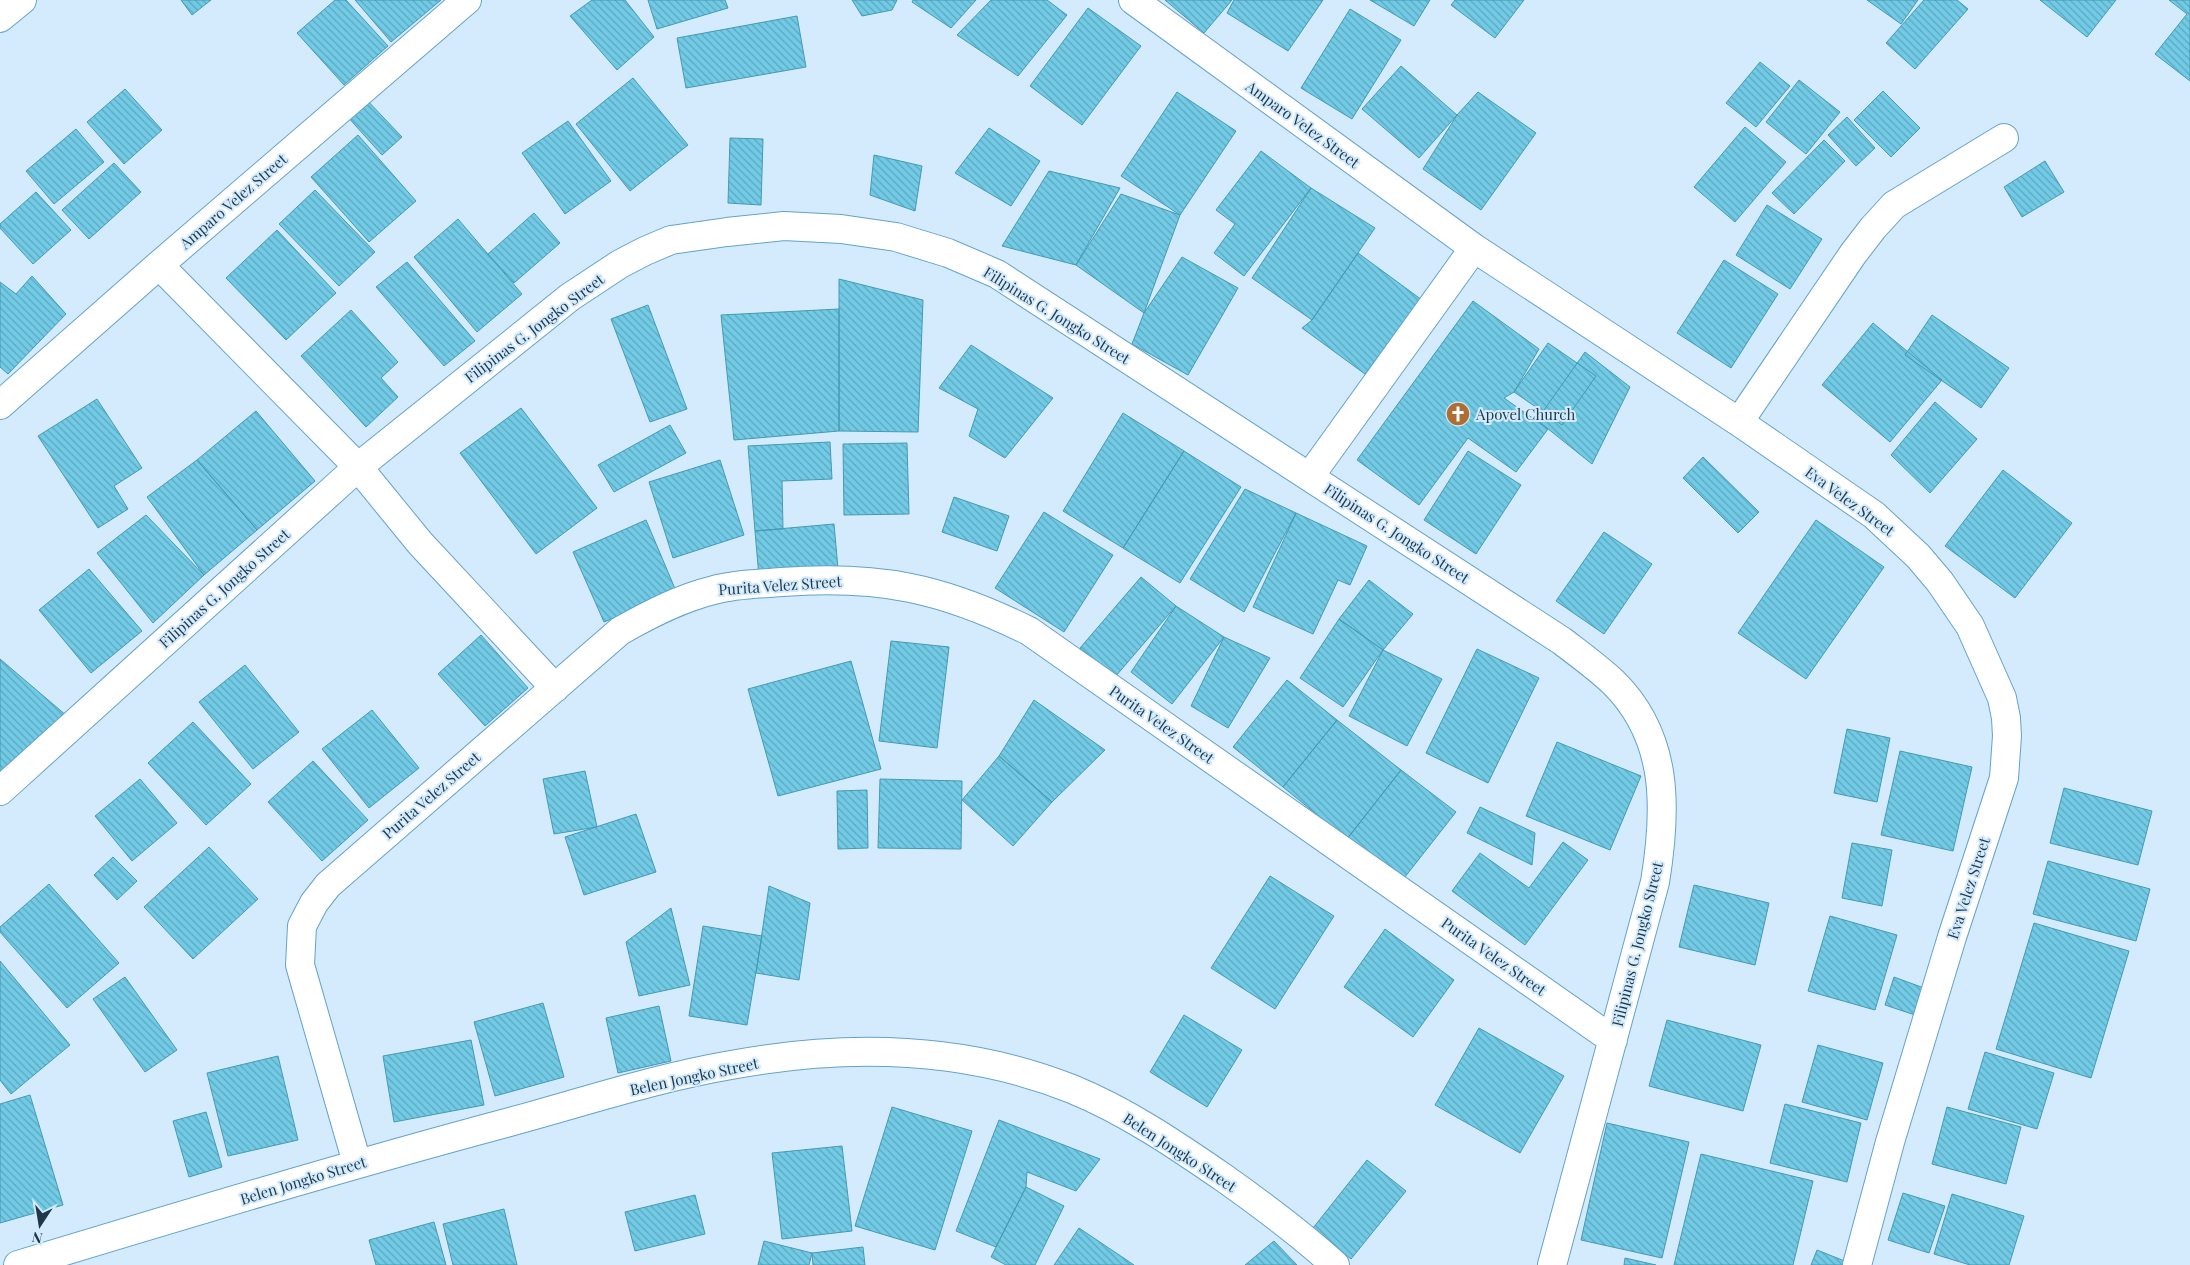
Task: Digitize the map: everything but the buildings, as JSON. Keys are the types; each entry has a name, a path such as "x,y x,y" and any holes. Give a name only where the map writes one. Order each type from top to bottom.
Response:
{"street":[{"path":"0,18 22,0"},
{"name":"Amparo Velez Street","path":"0,405 158,265 467,0"},
{"name":"Amparo Velez Street","path":"1133,0 1474,248"},
{"path":"1738,422 1853,254 1873,228 1894,206 2004,138"},
{"name":"Filipinas G. Jongko Street","path":"0,792 358,467 570,297 620,264 644,251 671,240 698,235 784,226 841,229 896,237 948,252 997,274 1562,641 1613,682 1635,709 1653,742 1661,779 1660,851 1655,882 1552,1265"},
{"path":"1310,476 1474,248"},
{"name":"Eva Velez Street","path":"1474,248 1738,422 1874,515 1918,556 1940,582 1970,626 1993,677 2006,718 2008,736 2000,791 1949,946 1890,1142 1857,1265"},
{"path":"158,265 358,467 420,543 555,688"},
{"name":"Purita Velez Street","path":"357,1163 300,965 302,926 314,903 328,885 620,631 663,608 715,589 822,579 858,580 902,586 954,599 1029,631 1613,1040"},
{"name":"Belen Jongko Street","path":"18,1265 357,1163 677,1076 731,1065 787,1057 865,1051 946,1056 987,1064 1072,1090 1132,1119 1187,1153 1257,1202 1304,1238 1335,1265"}],"place":[{"name":"Apovel Church","path":"1458,414"}]}
